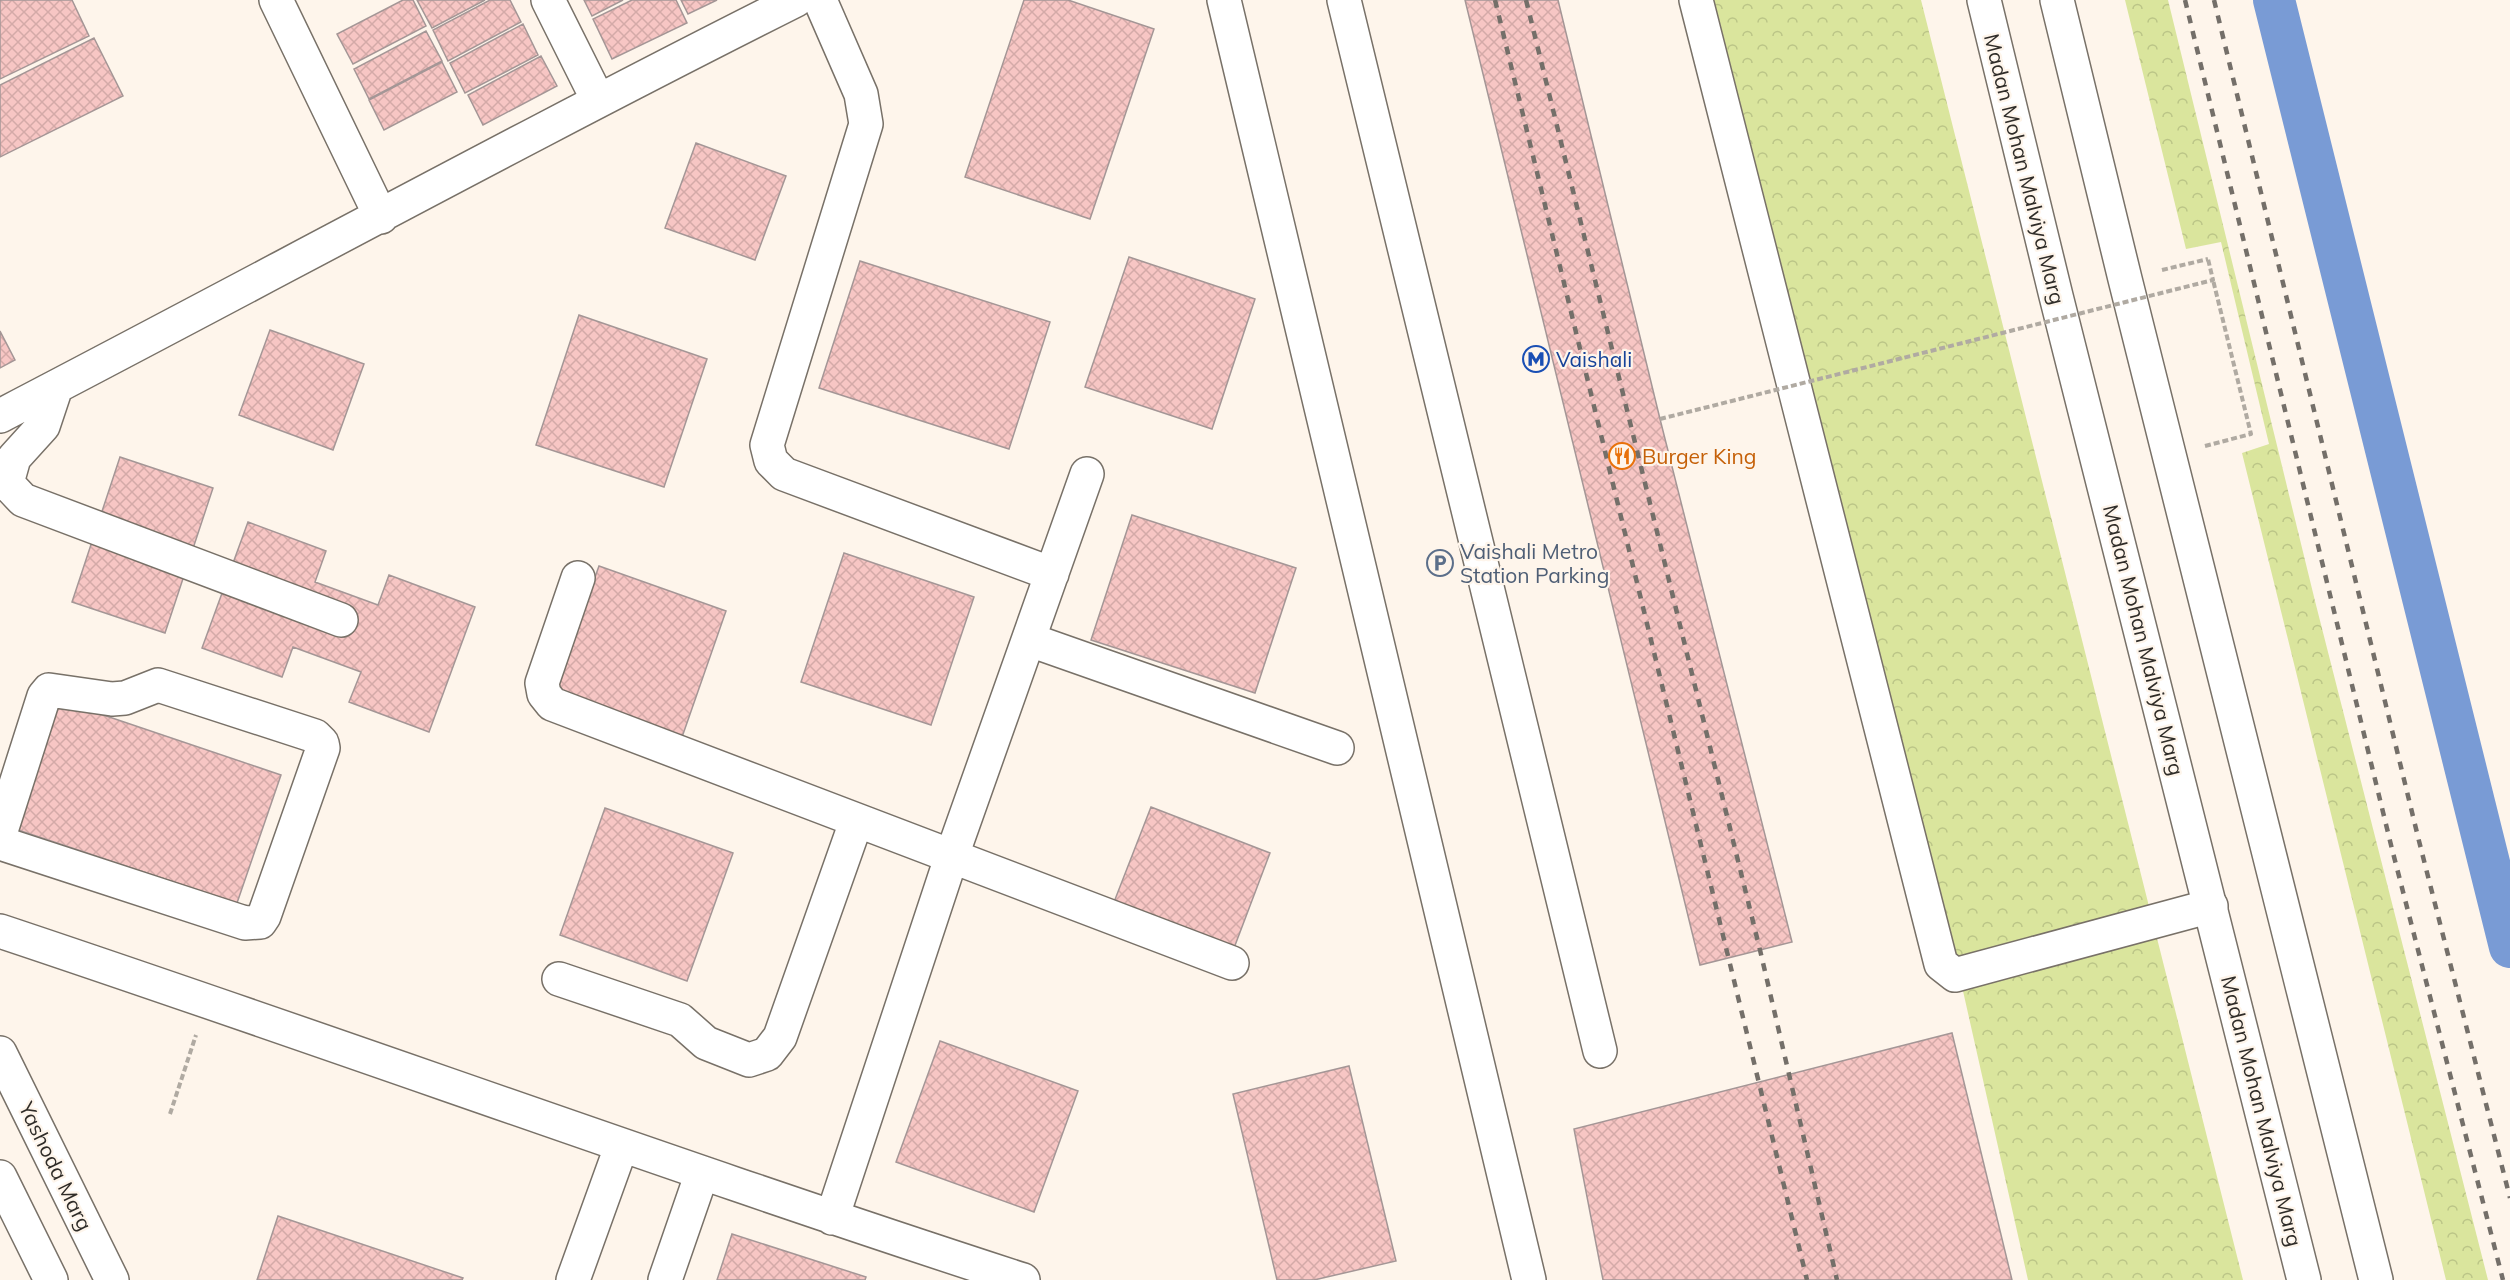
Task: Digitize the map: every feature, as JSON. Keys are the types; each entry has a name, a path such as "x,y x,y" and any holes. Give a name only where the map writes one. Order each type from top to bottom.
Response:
{"street":[{"path":"276,0 381,217"},
{"path":"548,0 598,100"},
{"path":"0,416 381,217 598,100 796,0"},
{"path":"820,0 861,94 866,124 767,445 771,461 784,474 1052,574"},
{"path":"1224,0 1529,1280"},
{"path":"1344,0 1600,1051"},
{"path":"1696,0 1941,964 1955,975 2211,906"},
{"name":"Madan Mohan Malviya Marg","path":"1984,0 2304,1280"},
{"path":"2057,0 2376,1280"},
{"path":"56,387 43,426 14,458 7,483 23,500 341,620"},
{"path":"832,1218 951,858 1087,474"},
{"path":"578,578 542,683 544,694 552,704 856,822 1232,963"},
{"path":"1030,640 1337,748"},
{"path":"0,834 44,696 49,690 112,699 125,698 158,685 315,736 322,743 323,748 260,922 245,923 0,843"},
{"path":"559,979 680,1020 706,1042 749,1060 767,1054 780,1037 856,822"},
{"path":"0,931 208,1000 621,1147 1023,1280"},
{"name":"Yashoda Marg","path":"0,1053 112,1280"},
{"path":"573,1280 621,1147"},
{"path":"665,1280 702,1173"},
{"path":"0,1177 51,1280"}],"path":[{"path":"2125,279 2208,259 2251,434 2169,455"},
{"path":"1660,419 2213,280"},
{"path":"170,1114 208,1000"}],"green space":[{"path":"1714,0 1921,0 2243,1280 2028,1280 1943,902"},
{"path":"2125,0 2168,0 2315,601 2488,1280 2446,1280 2242,453 2269,444 2221,242 2186,249"}],"building":[{"path":"0,0 72,0 89,36 0,79"},
{"path":"403,0 413,0 426,26 353,64 337,34"},
{"path":"417,0 485,0 432,28"},
{"path":"490,0 510,0 521,22 448,61 433,30"},
{"path":"584,0 623,0 592,16"},
{"path":"632,0 676,0 687,23 612,59 593,19"},
{"path":"681,0 717,0 688,14"},
{"path":"1024,0 1068,0 1154,29 1090,219 965,177"},
{"name":"Vaishali","path":"1465,0 1558,0 1660,419 1792,942 1700,965"},
{"path":"523,24 538,55 465,93 450,63"},
{"path":"426,31 442,61 369,99 354,69"},
{"path":"94,38 123,96 0,157 0,85"},
{"path":"541,56 557,86 483,125 468,95"},
{"path":"442,62 457,92 384,130 369,100"},
{"path":"696,143 786,176 755,260 665,228"},
{"path":"1129,257 1255,299 1212,429 1085,387"},
{"path":"860,261 1050,322 1009,449 819,388"},
{"path":"579,315 707,359 664,487 536,445"},
{"path":"270,330 364,364 333,450 239,415"},
{"path":"0,331 15,360 0,368"},
{"path":"120,457 213,488 165,633 72,602"},
{"path":"1132,515 1296,568 1255,693 1091,640"},
{"path":"248,522 326,551 315,582 378,605 389,575 475,607 429,732 349,702 361,672 293,647 282,677 202,648"},
{"path":"844,553 974,597 931,725 801,682"},
{"path":"599,566 726,611 681,740 553,694"},
{"path":"56,699 281,775 237,903 12,828"},
{"path":"1151,807 1270,853 1234,948 1114,902"},
{"path":"605,808 733,853 687,981 560,935"},
{"path":"1952,1033 2012,1280 1603,1280 1574,1129"},
{"path":"940,1041 1078,1091 1034,1212 896,1162"},
{"path":"1349,1066 1396,1261 1314,1280 1277,1280 1233,1094"},
{"path":"278,1216 463,1278 462,1280 257,1280"},
{"path":"732,1234 866,1277 865,1280 717,1280"}],"waterway":[{"path":"2274,0 2510,947"}],"railway":[{"path":"1495,0 1807,1280"},
{"path":"1526,0 1760,950 1837,1280"},
{"path":"2185,0 2392,849 2503,1280"},
{"path":"2214,0 2419,841 2510,1198"}],"place":[{"name":"Vaishali","path":"1536,359"},
{"name":"Burger King","path":"1622,456"},
{"name":"Vaishali Metro Station Parking","path":"1440,563"}]}
